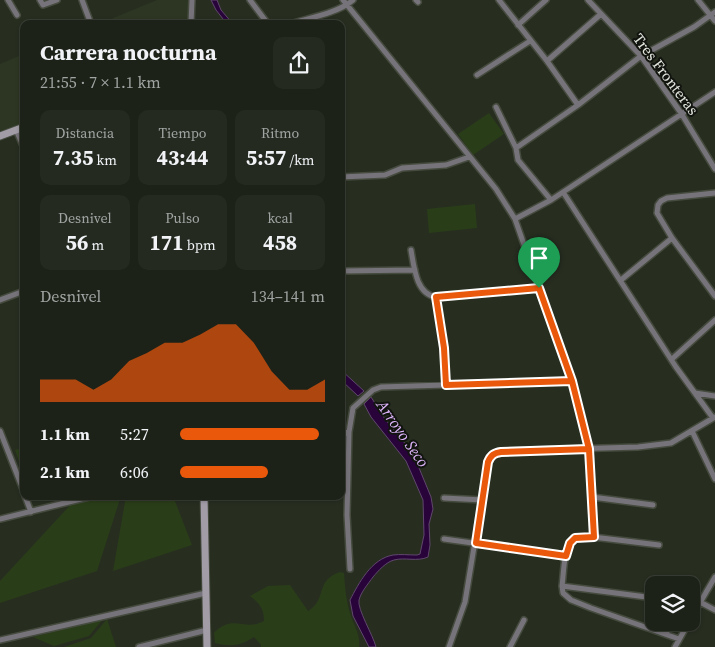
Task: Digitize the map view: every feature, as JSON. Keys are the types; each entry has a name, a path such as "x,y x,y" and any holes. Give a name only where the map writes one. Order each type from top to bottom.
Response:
{"street":[{"path":"8,0 17,15"},
{"path":"41,3 57,0"},
{"path":"82,0 90,20"},
{"path":"191,20 192,0"},
{"path":"250,0 265,20"},
{"path":"343,0 496,189 515,219 572,381 589,449 594,537"},
{"path":"302,20 347,5 353,0"},
{"path":"499,0 547,60 578,105"},
{"path":"518,25 546,0"},
{"name":"Tres Fronteras","path":"588,0 641,56 681,113 715,169"},
{"path":"698,0 712,13 715,21"},
{"path":"516,148 578,105 641,56 694,27 712,13"},
{"path":"547,60 601,14"},
{"path":"476,75 530,41"},
{"path":"515,219 551,200 715,92"},
{"path":"496,107 516,148 518,160 551,200"},
{"path":"0,136 20,128"},
{"path":"16,130 20,139"},
{"path":"345,177 385,175 402,168 446,164 469,157"},
{"path":"449,647 465,602 488,462 491,456 496,452 638,447 671,443 714,418 672,359 563,192"},
{"path":"715,193 667,198 660,201 657,213 672,238 715,296"},
{"path":"621,280 672,238"},
{"path":"411,250 422,291 430,296 539,288"},
{"path":"345,270 415,270"},
{"path":"0,300 20,292"},
{"path":"436,297 444,348 446,385"},
{"path":"672,359 715,320"},
{"path":"350,569 346,515 349,432 353,408 373,390 380,387 572,381"},
{"path":"695,393 715,396"},
{"path":"692,431 715,479"},
{"path":"0,432 20,482"},
{"path":"345,433 349,432"},
{"path":"592,497 654,505"},
{"path":"444,498 483,500"},
{"path":"26,500 31,512"},
{"path":"0,519 78,500"},
{"path":"204,500 207,647"},
{"path":"660,545 594,537 575,538 570,543 566,556 562,586 563,593 571,600 591,608 679,639"},
{"path":"444,539 566,556"},
{"path":"715,577 700,602 715,610"},
{"path":"562,586 645,597"},
{"path":"0,640 206,593"},
{"path":"510,647 524,620"},
{"path":"139,647 207,630"},
{"path":"675,647 684,631"}],"shaded area":[{"path":"157,0 188,0 188,20 109,20"},
{"path":"211,0 217,0 221,10 230,20 224,20"},
{"path":"20,56 20,130 0,137 0,64"},
{"path":"345,374 364,391 358,396 345,384"},
{"path":"371,397 385,419 407,446 417,463 431,497 433,509 429,524 430,545 428,557 398,559 388,563 373,577 360,597 360,609 376,647 369,647 353,616 350,600 357,586 378,561 393,555 420,554 424,535 423,500 406,461 371,417 364,404"}],"green space":[{"path":"489,113 504,134 473,155 458,134"},
{"path":"475,204 477,228 429,233 427,209"},
{"path":"20,449 20,464 15,450"},
{"path":"120,500 97,571 0,603 0,581 74,501"},
{"path":"125,500 175,500 192,545 113,571"},
{"path":"340,572 344,573 348,603 358,634 359,647 261,647 254,637 235,645 215,643 214,633 227,624 250,625 264,621 261,607 250,596 268,586 290,585 308,611 318,601 327,580"},
{"path":"103,619 89,636 54,646 33,637"},
{"path":"107,619 116,647 64,647 91,638"}],"route":[{"path":"539,288 436,297 444,348 446,385 572,381 589,449 594,537 579,536 572,540 566,556 476,543 488,462 491,456 496,452 589,449 572,381 539,288"}],"water label":[{"name":"Arroyo Seco","path":"403,433"}]}
